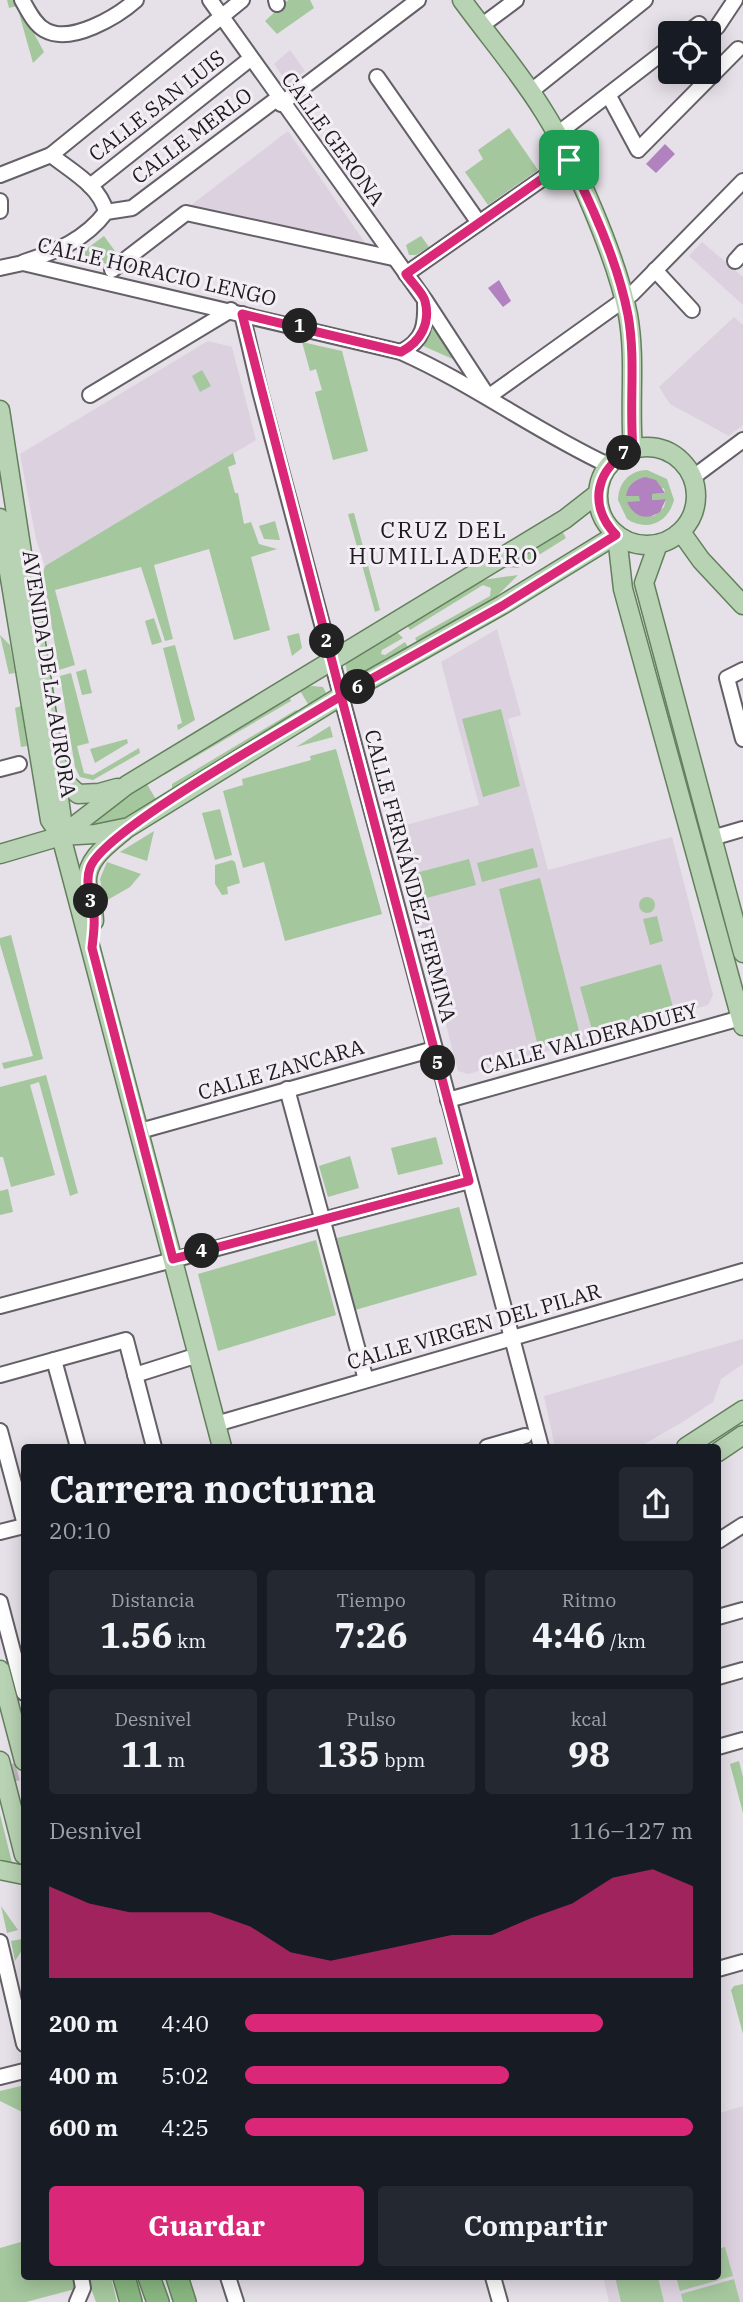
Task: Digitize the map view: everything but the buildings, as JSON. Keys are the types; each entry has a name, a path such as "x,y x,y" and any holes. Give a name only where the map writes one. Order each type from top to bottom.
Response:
{"highway":[{"path":"125,2280 131,2302"},
{"path":"140,2280 145,2302"},
{"path":"150,2280 158,2302"},
{"path":"178,2280 185,2302"}],"main road":[{"path":"462,0 530,92 556,135 618,279 624,301 633,378 633,449"},
{"name":"AVENIDA DE LA AURORA","path":"0,410 53,754 62,820 61,836"},
{"path":"651,447 668,452 683,463 692,478 696,499 694,511 681,532 658,544 630,543 617,536 603,517 597,494 601,478 608,465 633,449 651,447"},
{"path":"61,836 127,785 565,519 597,494"},
{"name":"AVENIDA DE LA AURORA","path":"0,518 7,612 50,820 61,836"},
{"path":"681,532 701,560 743,605"},
{"path":"92,948 95,917 87,880 90,867 96,856 129,827 341,696 502,606 617,536"},
{"path":"617,536 623,589 742,1022"},
{"path":"658,544 644,583 743,953"},
{"name":"AVENIDA DE LA AURORA","path":"53,754 66,783 78,794 99,793 127,785"},
{"path":"0,854 61,836 95,834 129,827"},
{"path":"61,836 221,1444"},
{"path":"691,1444 743,1410"},
{"path":"721,1450 743,1435"},
{"path":"0,1670 21,1743"},
{"path":"0,1749 21,1750"},
{"path":"0,1761 21,1843"},
{"path":"0,1870 21,1874"}],"street":[{"path":"22,0 36,23 48,32 89,28 118,16 136,0"},
{"name":"CALLE GERONA","path":"209,0 279,101 425,300 488,397"},
{"path":"0,175 51,155 242,0"},
{"name":"CALLE MERLO","path":"23,263 68,246 94,228 106,212 132,208 418,0"},
{"path":"481,26 516,0"},
{"path":"530,92 645,0"},
{"path":"721,21 736,0"},
{"path":"609,96 638,150 738,49"},
{"path":"556,135 658,57"},
{"name":"CALLE SAN LUIS","path":"90,186 250,59"},
{"path":"377,77 479,223"},
{"path":"51,155 90,186 103,200 106,212"},
{"path":"406,274 569,160"},
{"path":"488,397 624,301 743,181"},
{"path":"0,201 0,211"},
{"path":"112,270 186,213 393,258"},
{"name":"CALLE HORACIO LENGO","path":"0,268 23,263 401,352 443,370 577,450 608,465"},
{"path":"655,270 692,310"},
{"path":"401,352 415,344 424,330 425,300"},
{"path":"90,395 236,312"},
{"name":"CALLE FERNÁNDEZ FERMINA","path":"236,312 332,660 540,1444"},
{"path":"692,478 743,440"},
{"path":"743,670 727,678 743,739"},
{"path":"0,769 19,764"},
{"path":"712,838 743,829"},
{"name":"CALLE VALDERADUEY","path":"448,1100 742,1022"},
{"name":"CALLE ZANCARA","path":"140,1132 434,1049"},
{"path":"287,1090 366,1380"},
{"path":"0,1306 469,1181"},
{"name":"CALLE VIRGEN DEL PILAR","path":"216,1424 743,1271"},
{"path":"0,1375 126,1340 153,1444"},
{"path":"135,1375 198,1355"},
{"path":"54,1360 77,1444"},
{"path":"0,1431 20,1491"},
{"path":"497,1444 525,1436"},
{"path":"0,1532 21,1525"},
{"path":"721,1539 743,1525"},
{"path":"0,1602 21,1682"},
{"path":"721,1616 743,1610"},
{"path":"721,1676 743,1670"},
{"path":"721,1746 743,1740"},
{"path":"0,1942 21,2030"},
{"path":"721,1968 743,1962"},
{"path":"0,2077 21,2072"},
{"path":"77,2302 83,2288 82,2280"},
{"path":"229,2280 236,2302"},
{"path":"494,2280 500,2302"}],"shaded area":[{"path":"290,50 305,71 288,84 274,64"},
{"path":"288,131 370,250 187,208"},
{"path":"665,144 675,154 656,173 646,164"},
{"path":"702,242 743,277 743,305 689,256"},
{"path":"499,280 511,301 503,307 488,288"},
{"path":"734,317 743,325 743,425 729,436 670,404 659,387"},
{"path":"208,341 232,347 256,440 45,566 36,539 20,454"},
{"path":"645,477 656,480 665,493 652,494 652,500 666,499 660,512 645,517 633,511 627,502 640,501 639,496 626,496 632,484"},
{"path":"497,629 521,715 508,719 548,870 672,837 713,995 708,1005 468,1074 458,1071 395,828 479,805 441,662"},
{"path":"743,1339 743,1364 721,1379 713,1402 644,1444 554,1444 544,1396"},
{"path":"743,2106 743,2302 609,2302 604,2280 721,2280 721,2113"}],"green space":[{"path":"7,0 16,0 44,52 33,63 17,6 9,8"},
{"path":"289,0 310,0 314,8 277,34 265,21 275,12 273,8"},
{"path":"509,128 538,170 488,205 465,172 483,159 478,150"},
{"path":"104,236 120,258 112,265 89,260 85,256 85,250"},
{"path":"421,236 429,247 416,255 409,255 406,245"},
{"path":"430,320 464,364 421,345 428,335"},
{"path":"302,342 342,351 368,451 333,460 315,392 322,390 316,369 310,371"},
{"path":"202,370 211,386 200,392 192,376"},
{"path":"233,453 236,464 228,467 235,493 238,493 244,524 251,522 259,544 277,549 251,557 270,630 234,640 209,549 154,565 173,639 165,641 141,567 55,590 75,665 59,670 43,573 45,566"},
{"path":"647,470 667,479 674,500 662,520 642,525 627,519 618,500 620,488 626,479 630,475","holes":["664,488 665,493 652,494 652,500 666,499 664,507 654,516 627,503 640,501 640,496"]},
{"path":"354,513 380,610 375,612 348,514"},
{"path":"275,521 280,540 264,539 259,526"},
{"path":"562,531 566,538 518,568 505,567"},
{"path":"518,575 492,601 419,645 415,638 490,596 491,588 483,585 410,630 407,625 482,580"},
{"path":"154,618 162,642 152,645 145,621"},
{"path":"396,631 403,638 382,650 381,654 385,655 405,642 409,649 363,675 347,672 345,662"},
{"path":"299,633 302,648 292,656 287,636"},
{"path":"0,635 10,645 15,673 9,674"},
{"path":"175,645 195,720 178,730 177,725 182,723 163,648"},
{"path":"645,646 660,683 703,842 699,843"},
{"path":"86,669 92,693 82,695 76,672"},
{"path":"71,673 89,743 77,746 84,773 93,775 139,748 140,753 93,780 80,777 75,767 60,676"},
{"path":"323,687 327,695 311,709 299,689"},
{"path":"289,695 291,701 164,775 163,772"},
{"path":"21,706 27,746 21,747 15,708"},
{"path":"501,709 520,786 483,797 462,719"},
{"path":"296,710 301,712 172,789 172,784"},
{"path":"330,726 333,737 296,747"},
{"path":"127,739 128,743 95,763 90,749"},
{"path":"336,749 382,914 285,941 264,862 243,868 223,791 243,785 242,779 311,760 310,756"},
{"path":"145,781 157,801 120,820 89,826 95,817 129,797"},
{"path":"220,809 232,855 215,860 202,813"},
{"path":"154,831 147,861 120,852"},
{"path":"533,848 538,867 482,882 477,863"},
{"path":"469,859 476,885 419,900 412,874"},
{"path":"232,860 235,862 240,883 227,887 228,894 222,895 215,884 215,865"},
{"path":"107,862 141,874 130,887 104,902 100,879"},
{"path":"540,878 580,1035 538,1046 499,889"},
{"path":"647,897 653,899 653,911 647,913 641,911 639,905 641,899"},
{"path":"657,916 663,941 650,945 643,919"},
{"path":"11,935 43,1059 4,1069 2,1063 33,1056 0,944 0,938"},
{"path":"661,964 673,1007 592,1030 580,987"},
{"path":"46,1075 78,1193 70,1196 39,1082 30,1085 55,1175 11,1187 3,1157 0,1157 0,1087"},
{"path":"436,1137 443,1164 398,1175 391,1148"},
{"path":"350,1156 359,1188 328,1197 319,1166"},
{"path":"8,1189 13,1212 0,1215 0,1191"},
{"path":"459,1207 477,1275 355,1310 337,1238"},
{"path":"316,1240 336,1315 218,1351 198,1274"},
{"path":"739,1761 743,1777 743,1813 730,1764"},
{"path":"0,1814 12,1863 0,1859"},
{"path":"1,1906 18,1930 7,1933"},
{"path":"21,1939 21,1952 15,1961 11,1941"},
{"path":"743,1984 743,2034 731,1990 734,1986"},
{"path":"21,2086 21,2112 0,2101 0,2091"},
{"path":"21,2242 21,2280 73,2280 75,2289 26,2302 0,2302 0,2248"},
{"path":"725,2247 733,2276 721,2279 721,2248"},
{"path":"734,2279 740,2302 683,2302 681,2294"},
{"path":"88,2280 112,2280 117,2302 96,2302"},
{"path":"616,2280 659,2280 664,2302 621,2302"},
{"path":"677,2280 719,2280 680,2291"}],"tunnel":[{"path":"0,1776 21,1771"},
{"path":"0,1792 21,1787"}],"district":[{"name":"CRUZ DEL HUMILLADERO","path":"444,543"}],"route":[{"path":"569,160 406,274 425,300 426,318 418,341 401,352 242,314 341,696 129,827 96,856 90,867 87,880 95,917 92,948 97,972 173,1259 469,1181 341,696 502,606 616,535 599,510 597,494 608,465 619,455 633,449 633,378 628,316 618,279 569,160"}]}
